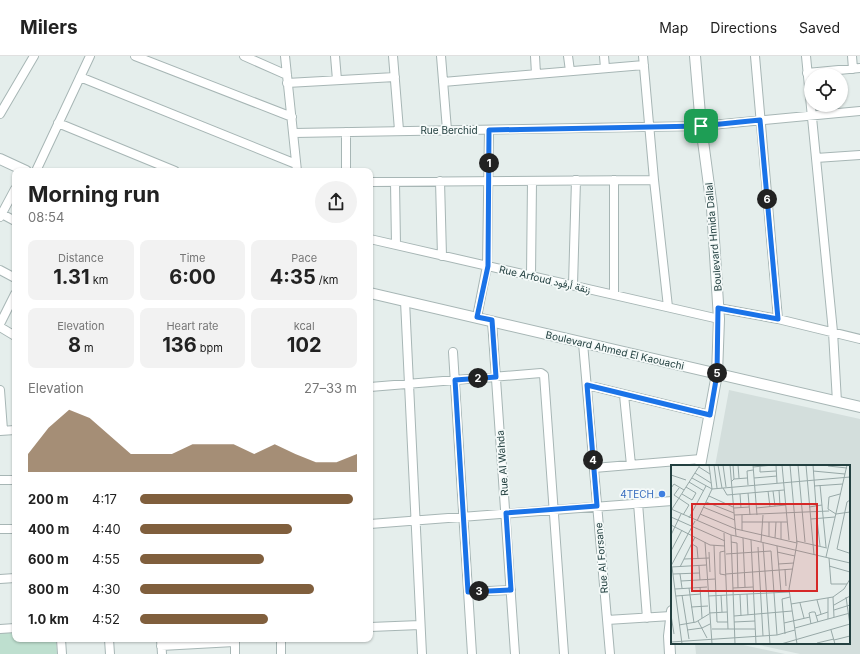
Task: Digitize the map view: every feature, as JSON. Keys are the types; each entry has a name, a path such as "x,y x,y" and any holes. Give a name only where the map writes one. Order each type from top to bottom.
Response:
{"street":[{"path":"0,114 34,56"},
{"path":"37,168 90,56"},
{"path":"135,56 292,117"},
{"path":"244,56 287,79 337,80 395,77"},
{"path":"80,77 296,167 294,133 285,56"},
{"path":"335,56 337,80"},
{"path":"393,56 399,130"},
{"path":"441,56 447,130"},
{"path":"535,56 536,74"},
{"path":"568,56 570,71"},
{"path":"604,56 605,68"},
{"name":"Boulevard Hmida Dallal","path":"695,56 701,126 712,208 719,319 717,374 701,462"},
{"path":"755,56 778,319"},
{"path":"806,56 807,68"},
{"path":"852,56 857,69"},
{"path":"443,82 605,68 644,60 654,180 668,307"},
{"name":"Rue Berchid","path":"294,133 701,126 860,111"},
{"path":"811,112 833,332 837,402"},
{"path":"58,122 168,168"},
{"path":"477,317 488,266 489,130"},
{"path":"346,132 346,168"},
{"path":"816,158 860,155"},
{"path":"0,159 19,168"},
{"path":"531,276 532,180"},
{"path":"573,285 576,180"},
{"path":"614,180 614,295"},
{"path":"373,182 654,180"},
{"path":"440,181 442,256"},
{"path":"394,182 396,245"},
{"path":"12,195 1,215 12,219"},
{"name":"Rue Arfoud زنقة أرفود","path":"373,240 719,319"},
{"path":"0,270 12,276"},
{"name":"Boulevard Ahmed El Kaouachi","path":"373,294 492,320 583,343 860,407"},
{"path":"12,300 0,326 12,334"},
{"path":"404,301 422,654"},
{"path":"718,308 778,319 860,339"},
{"name":"Rue Al Wahda","path":"492,320 515,654"},
{"name":"Rue Al Forsane","path":"583,343 610,654"},
{"path":"453,352 472,654"},
{"path":"373,387 541,373 544,375 564,654"},
{"path":"587,385 710,415"},
{"path":"0,390 2,430"},
{"path":"624,395 631,465"},
{"path":"594,468 701,462"},
{"path":"0,480 12,480"},
{"path":"373,524 671,501"},
{"path":"638,503 648,618"},
{"path":"0,529 12,529"},
{"path":"0,579 12,578"},
{"path":"468,592 511,590"},
{"path":"606,620 648,618 671,613"},
{"path":"373,627 420,625"},
{"path":"0,629 12,628"},
{"path":"670,654 671,634"},
{"path":"61,642 62,654"},
{"path":"109,642 110,654"},
{"path":"161,646 220,642"},
{"path":"235,642 235,654"},
{"path":"280,642 281,654"}],"shaded area":[{"path":"729,390 860,419 860,654 800,654 755,644 850,644 850,465 715,465"},
{"path":"695,644 739,644 785,654 696,654"}],"green space":[{"path":"12,632 12,642 56,642 57,654 0,654 0,633"}],"place":[{"name":"4TECH","path":"662,494"}],"route":[{"path":"760,120 778,319 718,308 717,374 710,415 587,385 597,506 506,513 511,590 468,592 455,380 496,377 492,320 477,317 488,266 489,130 701,126 760,120"}]}
